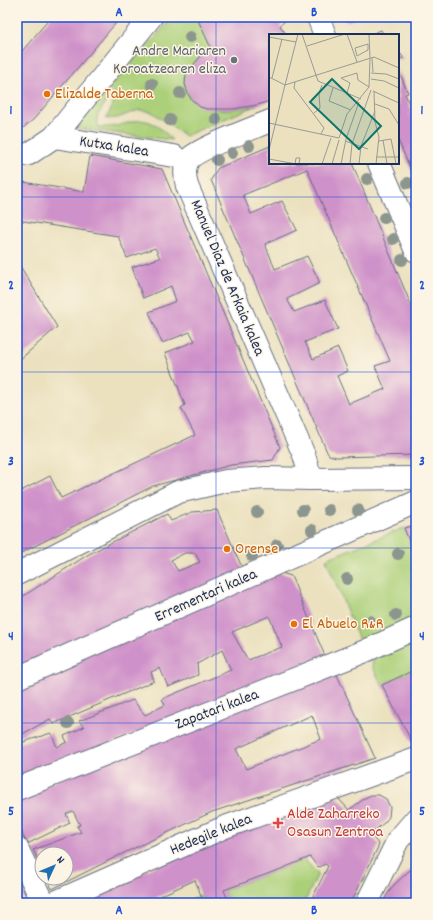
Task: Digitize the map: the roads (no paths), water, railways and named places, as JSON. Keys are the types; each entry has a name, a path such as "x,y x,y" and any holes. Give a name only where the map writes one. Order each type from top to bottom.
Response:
{"street":[{"name":"Kutxa kalea","path":"17,156 29,154 54,137 151,17"},
{"path":"318,17 325,34"},
{"name":"Manuel Diaz de Arkaia kalea","path":"269,121 201,151 189,160 184,175 187,186 304,455 311,480"},
{"name":"Kutxa kalea","path":"54,137 174,156"},
{"path":"379,164 416,251"},
{"path":"17,574 178,492 226,481 266,478 311,480 416,478"},
{"name":"Errementari kalea","path":"17,678 416,502"},
{"name":"Zapatari kalea","path":"17,790 363,652 416,628"},
{"name":"Hedegile kalea","path":"54,903 225,827 416,759"},
{"path":"367,903 398,840 416,819"},
{"path":"17,848 43,903"}],"place":[{"name":"Andre Mariaren Koroatzearen eliza","path":"234,60"},
{"name":"Elizalde Taberna","path":"47,94"},
{"name":"Orense","path":"227,549"},
{"name":"El Abuelo R&R","path":"294,624"},
{"name":"Alde Zaharreko Osasun Zentroa","path":"278,823"}]}
